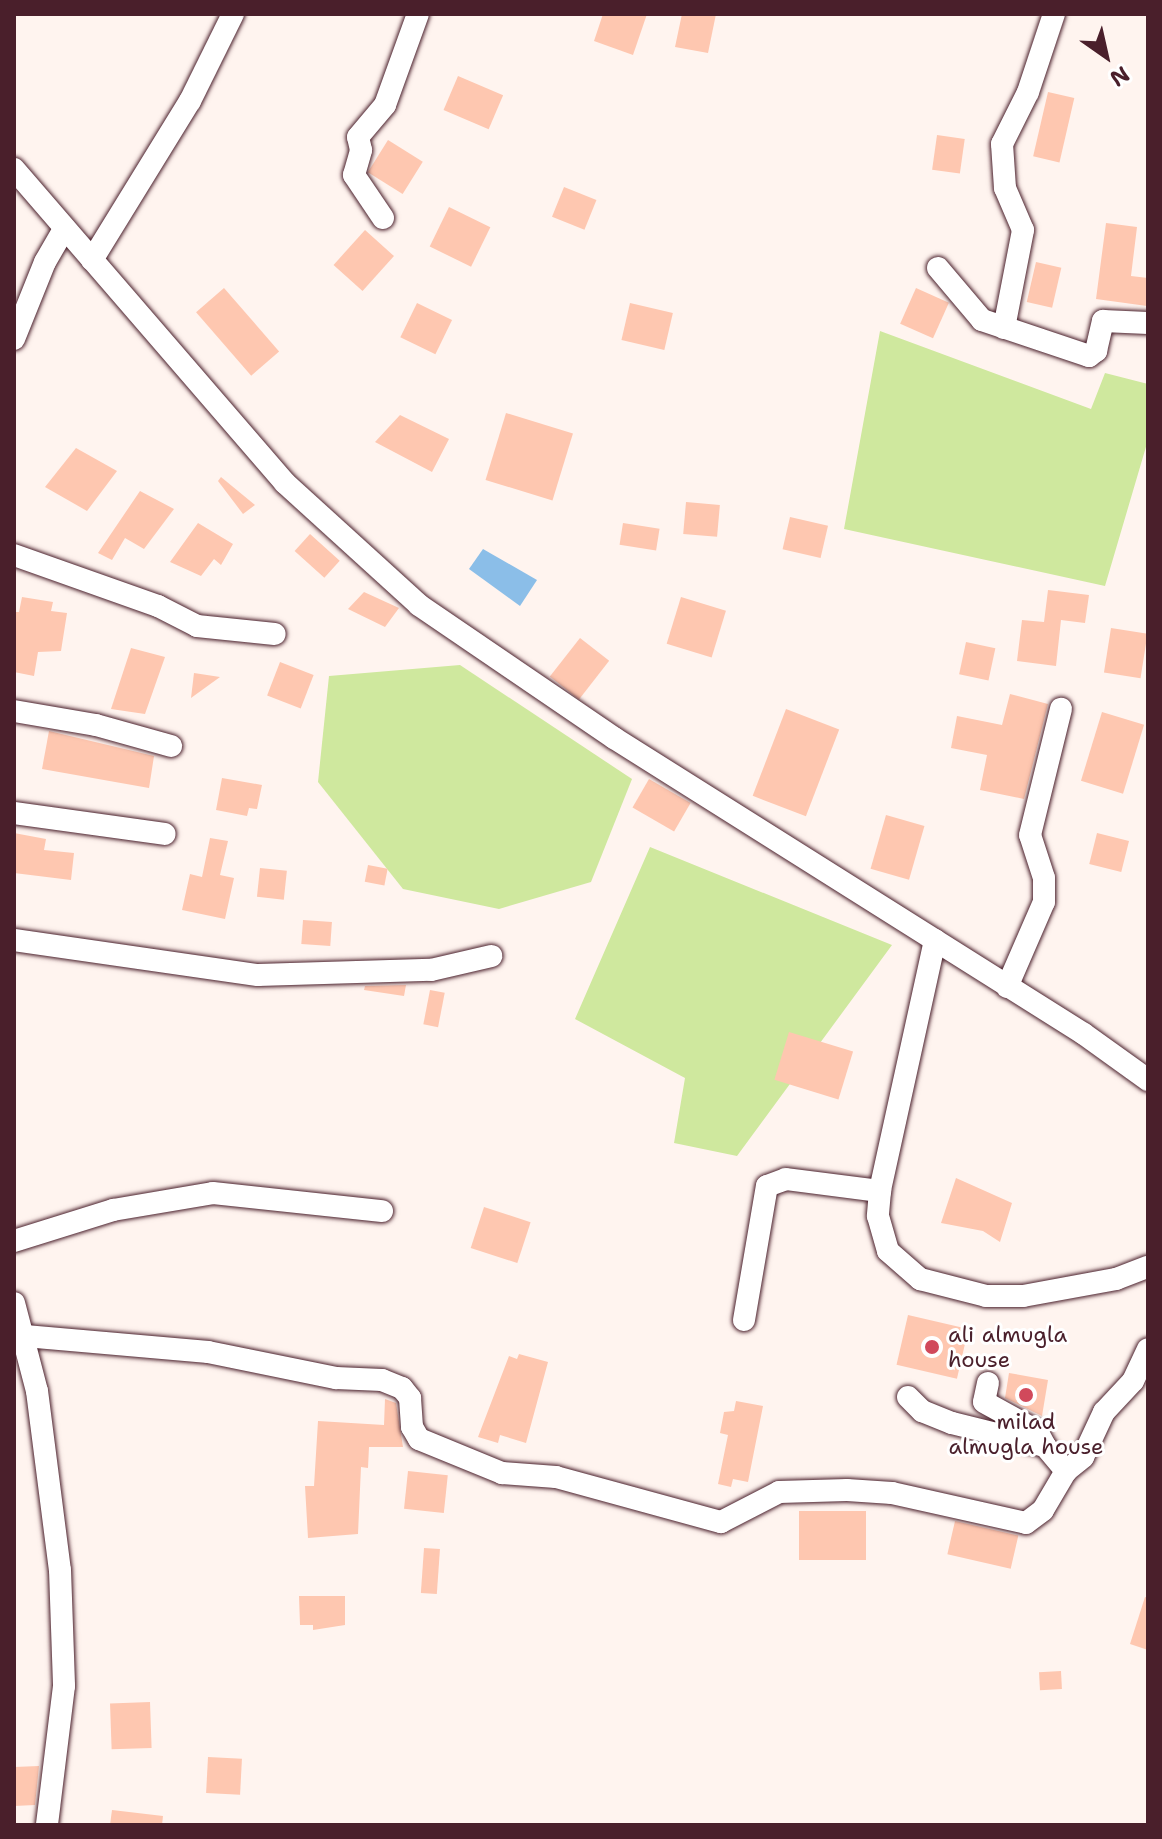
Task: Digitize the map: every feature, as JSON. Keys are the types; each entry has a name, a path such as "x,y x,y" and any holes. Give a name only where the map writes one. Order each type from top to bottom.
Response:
{"street":[{"path":"92,260 190,101 233,14"},
{"path":"383,218 354,175 361,150 358,137 385,105 418,14"},
{"path":"1004,328 1023,230 1005,188 1002,144 1028,92 1054,14"},
{"path":"14,169 285,483 419,605 614,738 935,940 1148,1080"},
{"path":"14,339 45,262 65,228"},
{"path":"938,268 977,317 1089,356 1096,351 1103,321 1148,323"},
{"path":"14,555 158,606 197,626 275,634"},
{"path":"1007,987 1044,902 1044,878 1030,835 1061,709"},
{"path":"14,711 96,725 171,746"},
{"path":"14,813 165,834"},
{"path":"14,940 258,975 431,970 491,956"},
{"path":"935,940 880,1191 882,1237 898,1264 920,1279 954,1290 1023,1296 1116,1279 1148,1267"},
{"path":"744,1320 767,1186 786,1179 880,1191"},
{"path":"14,1241 113,1210 190,1195 382,1211"},
{"path":"14,1303 25,1336 48,1459 60,1570 64,1686 47,1825"},
{"path":"25,1336 208,1352 336,1378 382,1380 402,1388 410,1398 412,1427 419,1439 502,1473 556,1477 721,1522 773,1494 847,1490 892,1493 1026,1523 1043,1510 1066,1471 1083,1457 1104,1412 1133,1381 1148,1349"},
{"path":"988,1383 984,1402 1037,1431 1066,1471"},
{"path":"908,1397 922,1411 952,1423 1045,1446"}],"green space":[{"path":"880,331 1091,409 1105,373 1148,384 1148,440 1105,586 844,529"},
{"path":"460,665 632,779 591,882 499,909 403,889 318,782 329,676"},
{"path":"650,847 892,945 737,1156 674,1143 685,1078 575,1019"}],"water":[{"path":"483,549 537,580 520,606 469,569"}],"building":[{"path":"603,14 647,14 633,55 594,41"},
{"path":"682,14 716,14 708,53 675,47"},
{"path":"458,76 503,95 489,129 444,110"},
{"path":"1048,92 1074,98 1059,162 1033,156"},
{"path":"937,135 965,139 960,174 932,170"},
{"path":"388,140 423,162 403,194 368,172"},
{"path":"564,187 596,200 584,230 552,217"},
{"path":"449,207 490,227 471,267 430,247"},
{"path":"1106,223 1137,227 1131,276 1148,278 1147,306 1096,299"},
{"path":"365,230 394,256 363,291 334,265"},
{"path":"1036,262 1061,268 1052,308 1027,302"},
{"path":"224,288 279,351 251,376 196,312"},
{"path":"916,288 949,303 933,338 900,324"},
{"path":"417,303 452,320 435,354 400,337"},
{"path":"630,303 673,313 664,350 621,340"},
{"path":"506,413 573,433 552,500 486,480"},
{"path":"400,415 449,439 432,472 375,442"},
{"path":"76,448 117,471 87,511 45,487"},
{"path":"221,477 255,505 243,514 218,481"},
{"path":"140,491 174,509 144,549 125,538 112,560 98,553"},
{"path":"686,502 720,505 717,537 683,534"},
{"path":"790,517 828,526 821,558 783,549"},
{"path":"198,523 233,544 221,565 214,559 201,576 170,562"},
{"path":"623,523 660,529 656,551 620,545"},
{"path":"310,534 340,561 324,578 295,551"},
{"path":"1048,590 1089,595 1085,623 1061,620 1056,666 1017,661 1022,620 1044,622"},
{"path":"364,592 399,608 385,627 348,609"},
{"path":"22,597 53,602 51,611 67,613 61,651 38,652 34,676 14,672 14,612 19,612"},
{"path":"681,597 726,611 712,658 667,644"},
{"path":"1111,628 1148,634 1141,678 1104,672"},
{"path":"580,638 609,661 579,699 550,677"},
{"path":"966,642 995,648 988,681 959,674"},
{"path":"131,648 165,657 145,714 111,709"},
{"path":"280,662 314,675 301,709 267,696"},
{"path":"194,673 220,677 191,698"},
{"path":"1010,694 1048,704 1024,799 980,790 987,755 951,748 957,716 1002,725"},
{"path":"786,709 839,729 806,816 753,796"},
{"path":"1102,712 1144,725 1123,794 1081,781"},
{"path":"49,731 154,756 149,788 42,769"},
{"path":"222,778 262,785 257,809 249,808 247,816 216,810"},
{"path":"649,779 691,803 674,832 632,808"},
{"path":"886,815 924,826 909,880 871,869"},
{"path":"14,833 46,839 44,850 74,853 71,880 14,873"},
{"path":"1097,833 1129,841 1121,872 1089,864"},
{"path":"210,838 228,841 220,875 234,878 225,919 182,910 190,874 202,877"},
{"path":"368,865 388,869 384,886 365,882"},
{"path":"260,868 287,871 284,900 257,897"},
{"path":"303,920 332,922 330,946 301,944"},
{"path":"406,985 404,996 364,990 365,986"},
{"path":"430,990 445,993 438,1027 423,1024"},
{"path":"789,1032 853,1052 838,1099 774,1080"},
{"path":"956,1178 1012,1203 1000,1242 983,1231 941,1223"},
{"path":"484,1207 531,1222 517,1263 471,1248"},
{"name":"ali almugla house","path":"908,1315 968,1329 957,1379 897,1365"},
{"path":"519,1354 548,1362 526,1443 500,1435 498,1443 478,1437 509,1356 517,1359"},
{"name":"milad almugla house","path":"1009,1373 1048,1380 1042,1416 1005,1398"},
{"path":"385,1399 396,1403 403,1447 369,1447 368,1468 361,1467 358,1534 308,1538 305,1486 314,1486 318,1421 384,1425"},
{"path":"736,1401 763,1406 748,1482 733,1479 731,1487 718,1484 728,1435 720,1433 724,1412 734,1411"},
{"path":"408,1471 448,1475 444,1513 404,1509"},
{"path":"799,1511 866,1511 866,1560 799,1560"},
{"path":"955,1521 1018,1536 1011,1569 947,1554"},
{"path":"424,1548 440,1549 437,1594 421,1593"},
{"path":"299,1596 345,1596 345,1625 313,1630 313,1625 300,1625"},
{"path":"1145,1597 1148,1598 1148,1650 1130,1644"},
{"path":"1061,1671 1062,1689 1040,1690 1039,1672"},
{"path":"150,1702 152,1748 112,1749 110,1703"},
{"path":"208,1757 242,1759 240,1795 206,1793"},
{"path":"39,1766 35,1805 14,1806 14,1767"},
{"path":"112,1810 163,1816 162,1825 110,1825"}],"place":[{"name":"ali almugla house","path":"932,1347"},
{"name":"milad almugla house","path":"1026,1395"}]}
